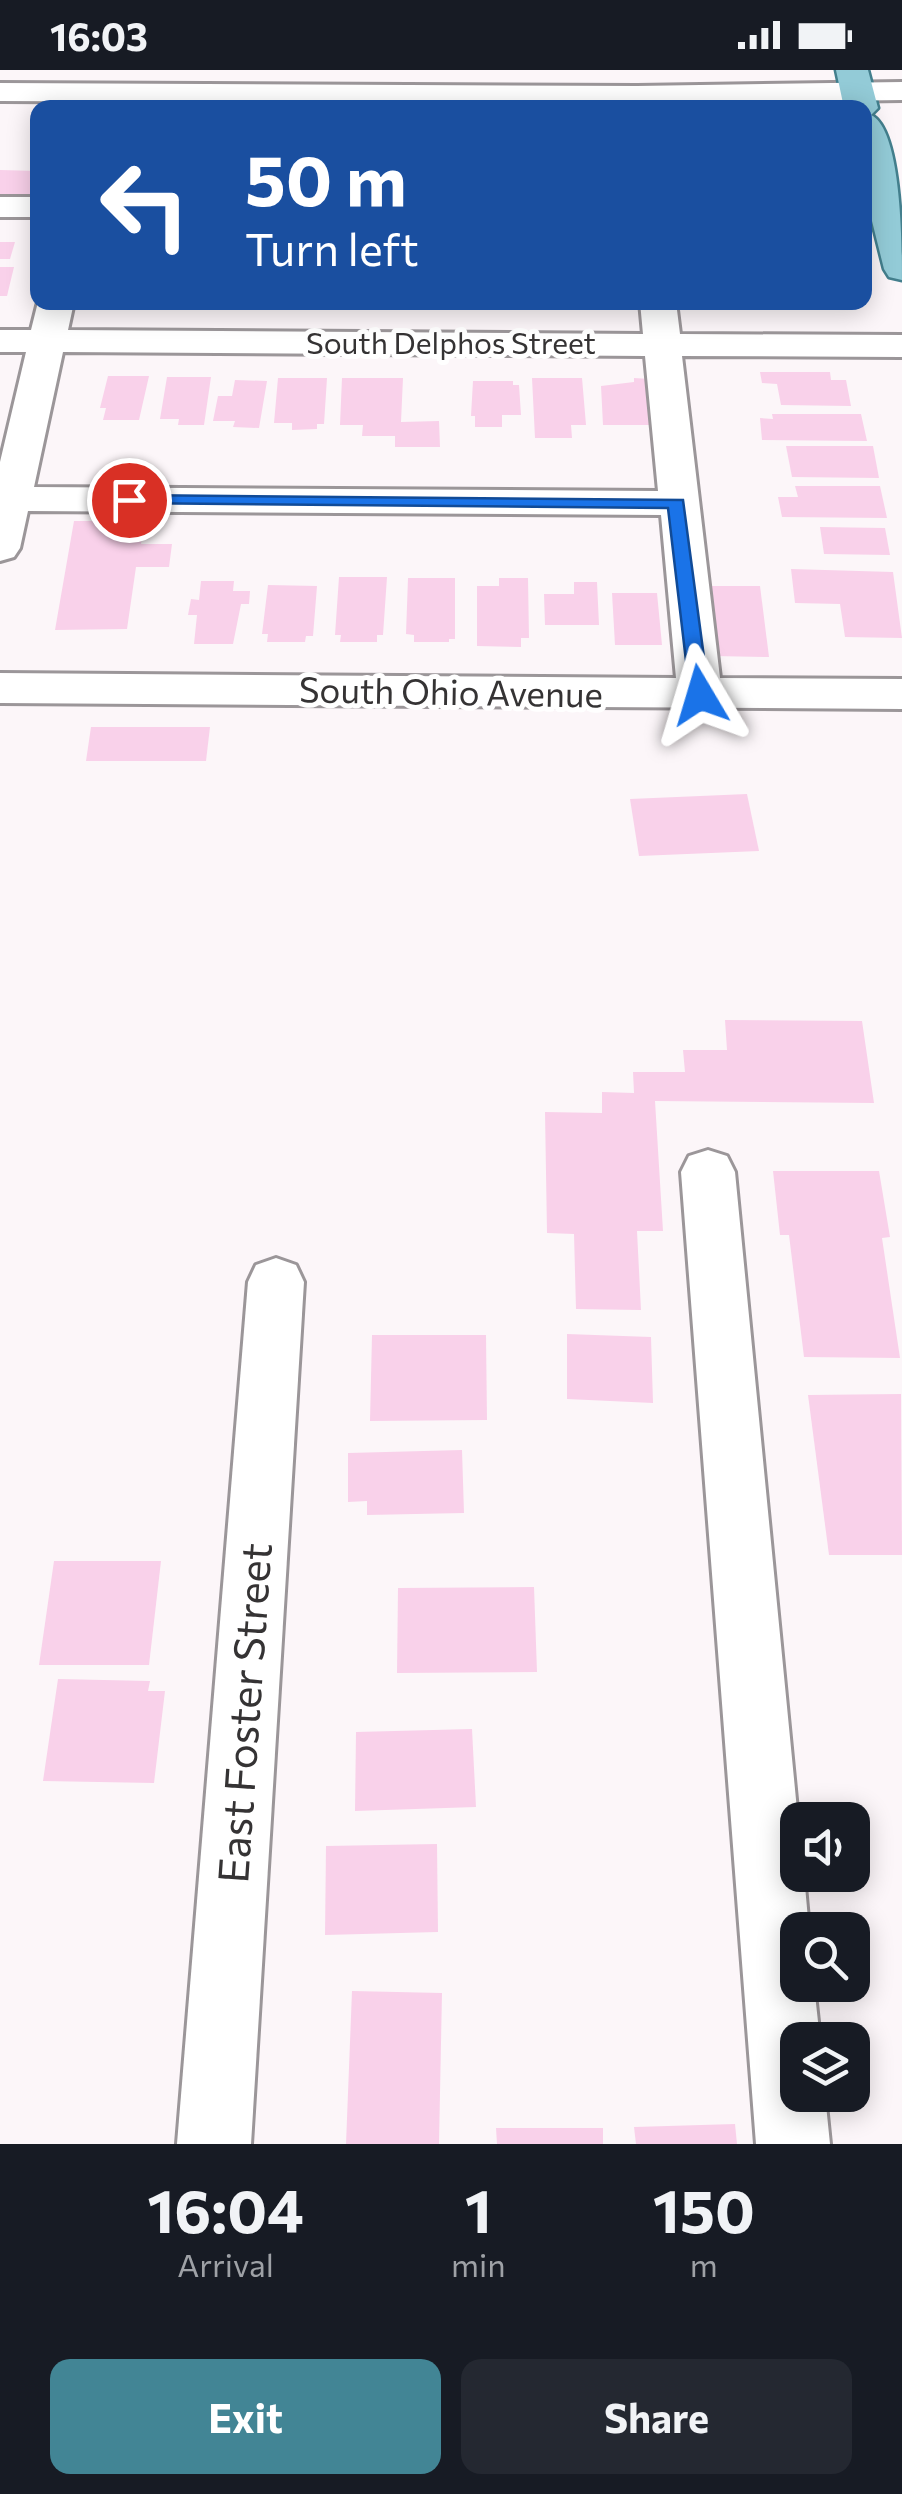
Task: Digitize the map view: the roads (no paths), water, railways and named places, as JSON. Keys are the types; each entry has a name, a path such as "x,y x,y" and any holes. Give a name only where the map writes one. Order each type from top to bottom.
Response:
{"main road":[{"path":"872,133 891,182 902,269"}],"street":[{"path":"0,92 636,91 859,99 902,91"},
{"path":"0,207 30,207"},
{"path":"0,548 6,499 54,310"},
{"path":"659,310 672,417 676,503 700,695"},
{"name":"South Delphos Street","path":"0,341 902,346"},
{"path":"6,499 676,503"},
{"name":"South Ohio Avenue","path":"0,688 902,694"},
{"path":"708,1172 793,2144"},
{"name":"East Foster Street","path":"214,2144 276,1282"}]}
